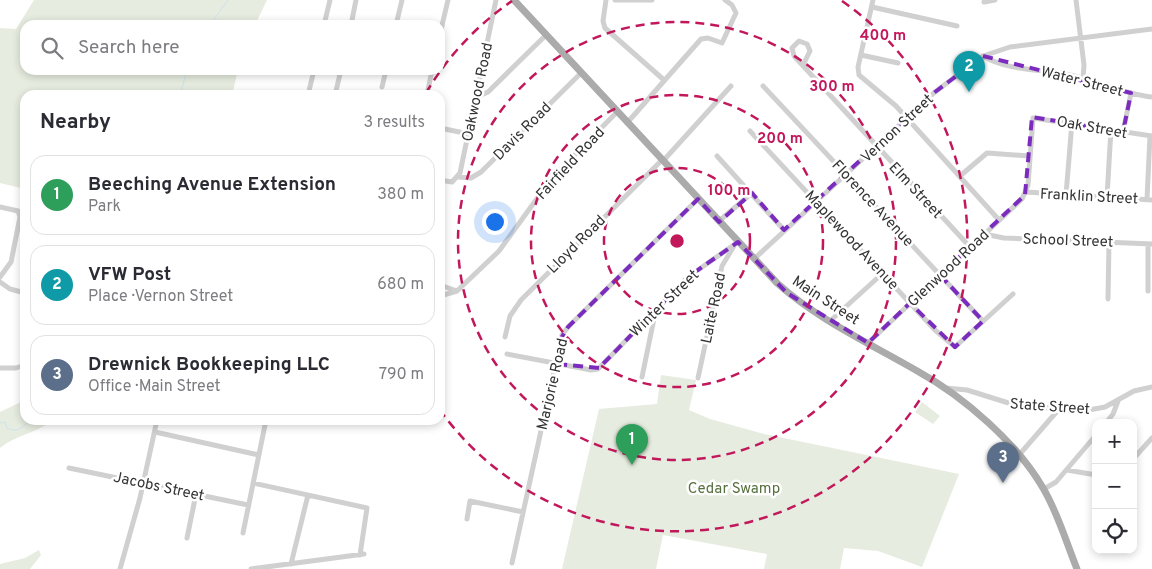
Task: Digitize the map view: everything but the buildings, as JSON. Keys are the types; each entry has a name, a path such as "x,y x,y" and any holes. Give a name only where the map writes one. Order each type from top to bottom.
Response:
{"main road":[{"name":"Main Street","path":"514,0 719,222 788,293 830,321 944,388 993,429 1019,455 1044,490 1077,569"}],"street":[{"path":"325,20 330,0"},
{"path":"352,20 356,0"},
{"path":"397,20 402,0"},
{"path":"443,20 448,0"},
{"name":"Oakwood Road","path":"458,177 477,97 496,0"},
{"path":"606,0 603,21 605,28 664,80"},
{"path":"615,0 652,0"},
{"path":"627,122 702,38 710,38 722,43 736,13 732,5 725,0"},
{"path":"873,0 858,70 860,77 885,95 999,220"},
{"path":"984,2 995,0"},
{"path":"1076,0 1084,65 1083,79"},
{"path":"872,7 957,26"},
{"name":"Vernon Street","path":"754,259 955,75 983,56 1003,48 1152,29"},
{"path":"477,97 488,92 546,35"},
{"name":"Elm Street","path":"803,65 810,50 807,44 800,41 794,45 792,51 803,65 970,247"},
{"path":"861,55 898,63"},
{"name":"Water Street","path":"983,56 998,62 1083,79 1131,94 1152,97"},
{"name":"Davis Road","path":"458,177 471,178 481,172 581,73"},
{"path":"309,90 313,75"},
{"path":"336,90 340,75"},
{"path":"382,87 385,75"},
{"path":"428,90 431,75"},
{"name":"Lloyd Road","path":"505,337 510,316 521,300 662,161 731,86"},
{"name":"Florence Avenue","path":"763,86 983,321"},
{"path":"1123,132 1131,94"},
{"name":"Fairfield Road","path":"445,295 457,291 499,250 552,178 617,112"},
{"name":"Oak Street","path":"1029,156 1033,118 1072,122 1151,136"},
{"path":"1066,195 1072,122"},
{"path":"445,129 469,134"},
{"path":"1107,198 1111,129"},
{"name":"Maplewood Avenue","path":"750,131 939,334 955,347 983,321"},
{"path":"1150,200 1151,136"},
{"path":"960,176 987,153 1029,156 1026,192"},
{"path":"717,156 784,230"},
{"path":"445,181 452,182 458,177"},
{"name":"Franklin Street","path":"1026,192 1150,200"},
{"name":"Glenwood Road","path":"868,343 999,220 1026,192"},
{"path":"719,222 752,193"},
{"name":"Marjorie Road","path":"512,563 560,340 568,327 698,199"},
{"path":"0,207 19,212 20,218 11,262 0,277"},
{"name":"School Street","path":"984,234 1004,238 1150,244"},
{"name":"Winter Street","path":"556,364 596,370 694,271 738,242"},
{"name":"Laite Road","path":"698,378 722,266 738,242"},
{"path":"1108,299 1109,242"},
{"path":"1148,291 1150,244"},
{"path":"830,321 882,273"},
{"path":"0,282 10,289 20,292"},
{"path":"445,287 457,291"},
{"path":"983,321 1013,294"},
{"path":"642,376 656,309"},
{"path":"507,354 556,364"},
{"path":"0,368 20,367"},
{"name":"State Street","path":"944,388 967,390 1009,404 1091,410 1118,401 1140,389 1152,387"},
{"path":"1109,419 1118,401"},
{"path":"1019,455 1060,409"},
{"path":"120,569 144,483 156,425"},
{"path":"243,533 265,425"},
{"path":"155,432 259,455"},
{"path":"1137,455 1152,438"},
{"path":"1044,490 1056,482 1092,440"},
{"name":"Jacobs Street","path":"69,468 248,505"},
{"path":"1067,470 1092,474"},
{"path":"251,569 362,554 367,508 253,483"},
{"path":"187,538 196,494"},
{"path":"291,564 308,495"},
{"path":"467,519 470,501 523,512"}],"highlighted area":[{"path":"983,56 1131,93 1123,132 1032,117 1025,195 940,275 983,321 955,347 910,303 868,343 787,293 738,242 688,277 599,368 557,364 560,340 568,327 698,199 719,222 752,193 784,230 935,92"}],"green space":[{"path":"34,0 267,0 257,20 22,20"},
{"path":"20,23 20,75 237,75 233,90 20,90 20,188 0,183 0,28 16,29"},
{"name":"Cedar Swamp","path":"661,375 696,380 689,410 710,419 764,434 959,474 922,567 878,551 844,548 840,569 764,569 767,554 663,535 656,569 562,569 599,409 657,404"},
{"path":"20,402 20,425 45,425 0,448 0,412"},
{"path":"922,402 940,416 933,424 915,412"},
{"path":"39,550 41,555 30,569 0,569 0,564 25,558"}],"waterway":[{"path":"214,20 228,0"},
{"path":"181,90 186,75"},
{"path":"0,423 5,422 7,428 14,430 25,425"}],"place":[{"name":"VFW Post","path":"969,92"},
{"name":"Beeching Avenue Extension","path":"632,465"},
{"name":"Drewnick Bookkeeping LLC","path":"1003,483"}]}
